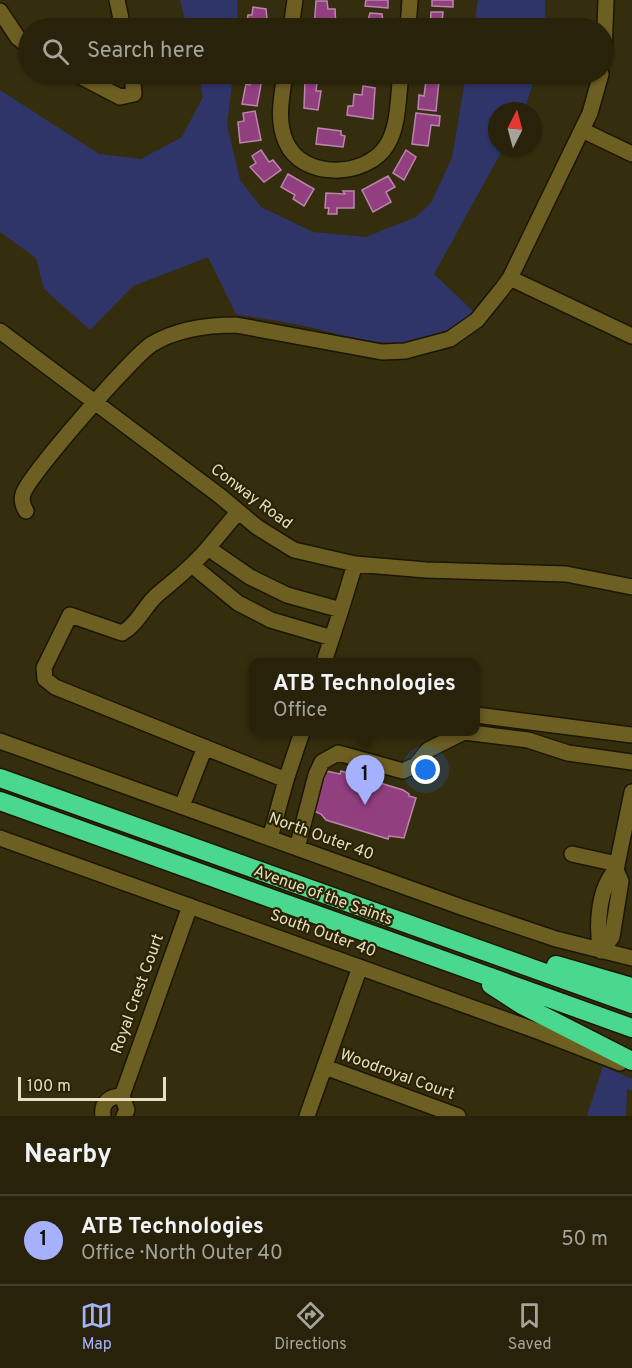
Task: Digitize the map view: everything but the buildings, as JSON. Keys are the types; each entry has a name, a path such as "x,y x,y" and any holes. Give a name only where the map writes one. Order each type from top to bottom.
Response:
{"highway":[{"name":"Avenue of the Saints","path":"0,778 520,962 632,1004"},
{"name":"Avenue of the Saints","path":"0,801 632,1028"},
{"path":"520,962 566,966 632,987"},
{"path":"464,967 522,1005 632,1061"}],"street":[{"path":"117,0 118,18"},
{"path":"292,18 295,0"},
{"path":"409,18 410,0"},
{"path":"605,18 606,0"},
{"path":"0,11 18,38"},
{"path":"95,84 120,97 134,94 133,84"},
{"path":"284,84 280,127 287,145 297,156 308,162 336,169 360,168 370,163 385,148 392,133 399,84"},
{"path":"26,511 22,503 23,493 33,475 139,354 152,344 183,330 215,325 236,325 361,350 405,351 450,339 471,325 510,278 590,113 598,84"},
{"path":"582,130 632,154"},
{"path":"510,278 632,336"},
{"name":"Conway Road","path":"0,331 238,512 276,540 294,550 355,564 426,570 566,574 632,586"},
{"path":"238,512 193,566 156,595 133,626 123,633 70,615 44,668 45,679 56,687 286,780"},
{"path":"208,548 250,577 287,595 341,610"},
{"path":"326,658 355,564"},
{"path":"193,566 238,603 271,620 332,638"},
{"path":"480,716 632,735"},
{"path":"480,734 528,740 568,753 632,762"},
{"path":"270,838 301,736"},
{"path":"297,848 316,775 322,762 338,753 403,771 416,765 428,750 456,736"},
{"name":"North Outer 40","path":"0,741 464,908 601,951 632,958"},
{"path":"182,806 205,747"},
{"path":"601,951 612,937 621,881 616,867 632,792"},
{"name":"South Outer 40","path":"0,838 540,1032 632,1068"},
{"path":"572,854 616,867"},
{"name":"Royal Crest Court","path":"124,1116 127,1106 122,1096 190,906"},
{"path":"307,1116 360,967"},
{"name":"Woodroyal Court","path":"325,1067 458,1116"},
{"name":"Royal Crest Court","path":"103,1116 104,1105 108,1099 122,1096"}],"shaded area":[{"path":"180,0 237,0 238,18 184,18"},
{"path":"478,0 545,0 545,18 475,18"},
{"path":"200,84 232,84 227,125 240,180 261,207 313,232 366,237 416,217 431,203 452,158 464,84 533,84 527,102 488,102 488,156 499,156 434,274 475,313 445,335 409,343 357,338 296,324 236,314 208,257 133,286 90,330 44,289 36,258 0,232 0,90 99,154 141,159 182,137 203,97"},
{"path":"603,1066 632,1079 632,1091 627,1089 626,1116 587,1116"}],"place":[{"name":"ATB Technologies","path":"365,805"}]}
